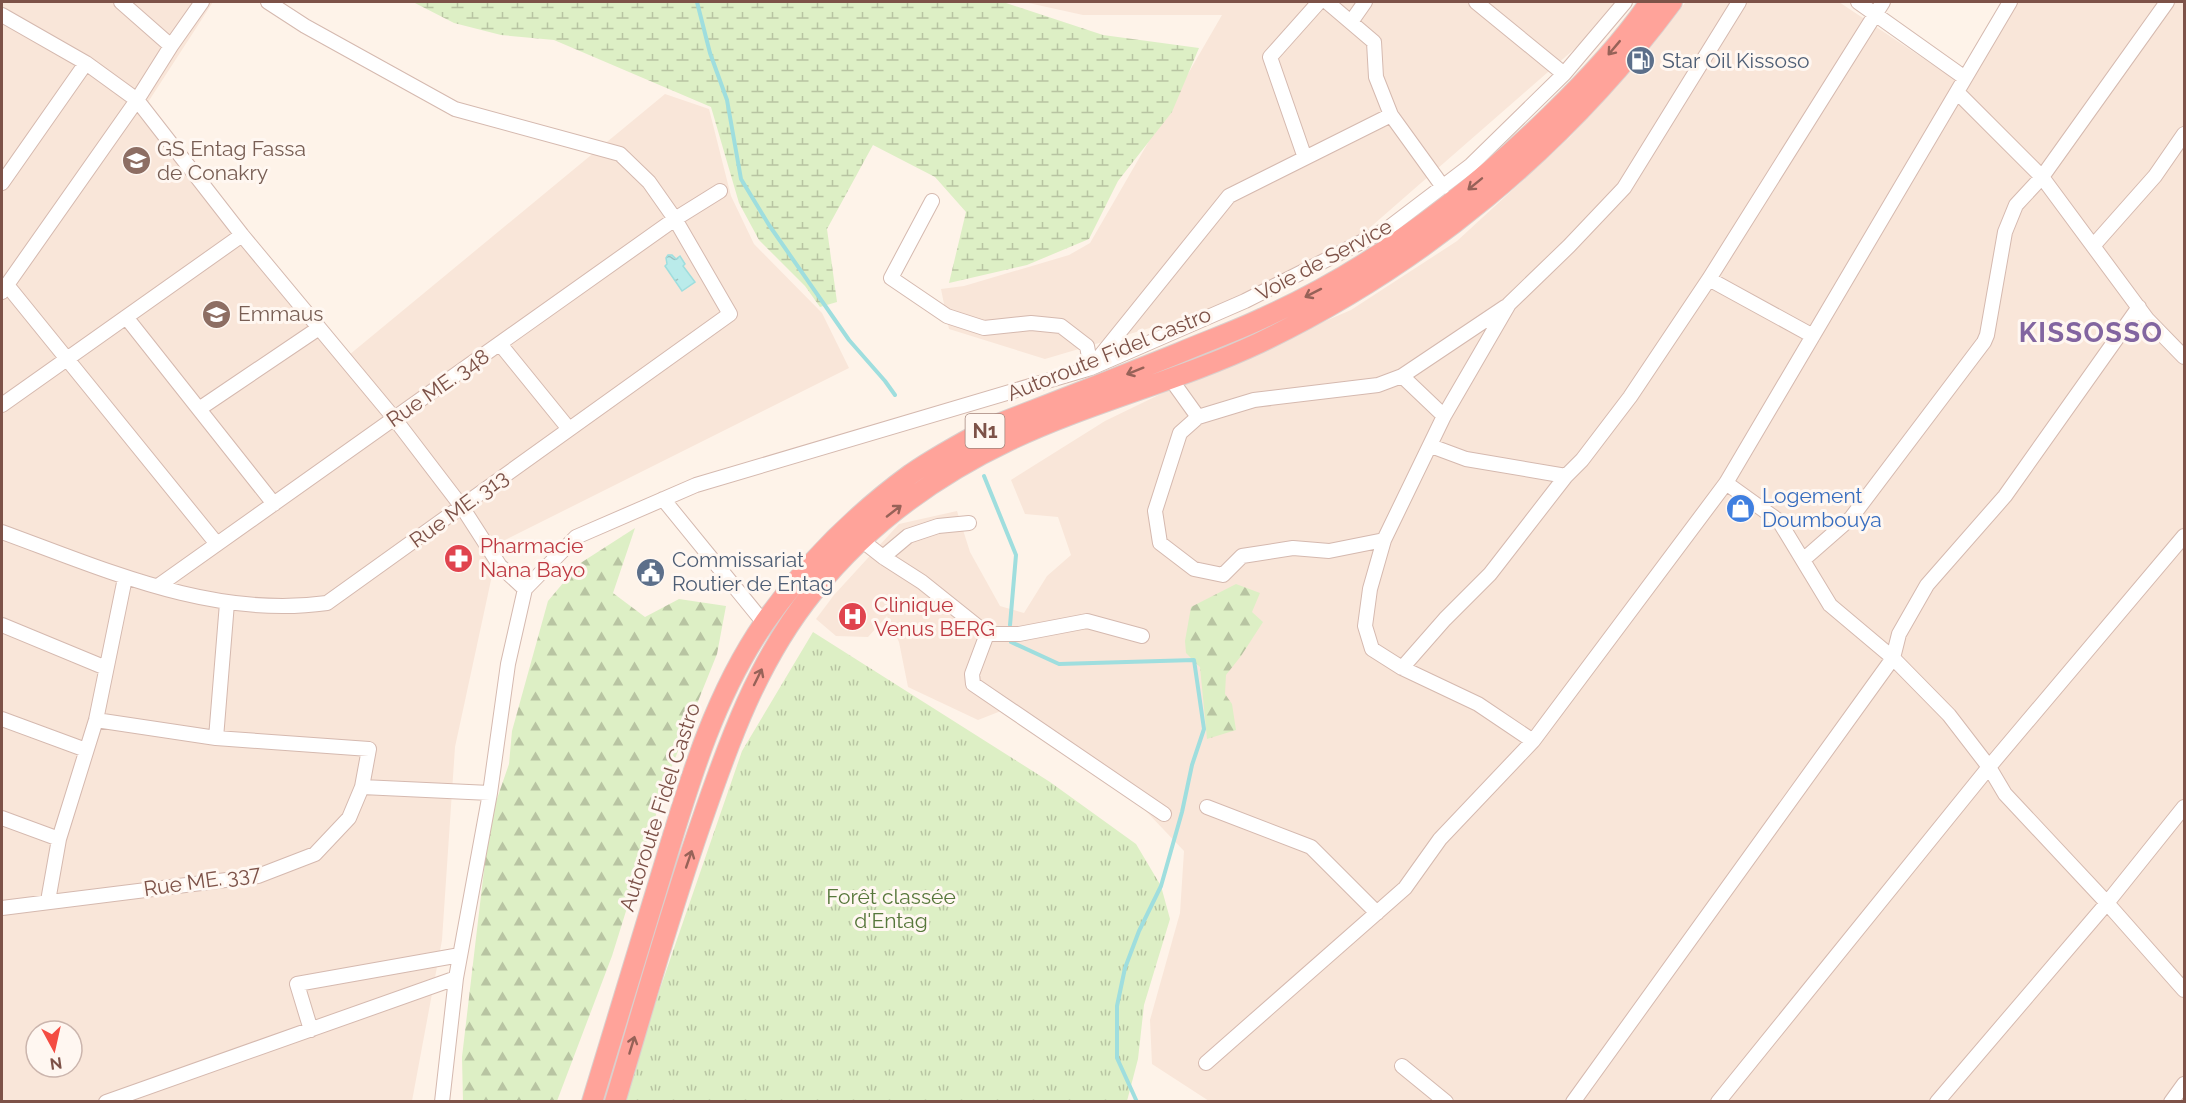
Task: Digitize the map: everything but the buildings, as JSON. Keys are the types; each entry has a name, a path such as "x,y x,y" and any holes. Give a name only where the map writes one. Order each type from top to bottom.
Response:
{"highway":[{"name":"Autoroute Fidel Castro","path":"592,1101 694,767 723,696 764,623 806,569 862,513 911,474 951,449 1094,377 1264,318 1325,287 1414,231 1489,172 1579,88 1614,49 1650,2"},
{"name":"Autoroute Fidel Castro","path":"615,1101 682,878 745,704 769,655 813,592 860,539 893,511 947,473 1011,440 1254,345 1346,297 1472,211 1517,171 1589,103 1639,46 1672,2"}],"street":[{"path":"121,2 171,46"},
{"path":"202,2 137,100 4,288 67,359 217,544"},
{"path":"268,2 305,26 455,109 620,154 649,182 675,219"},
{"path":"1305,158 1270,57 1319,2"},
{"path":"1327,2 1374,42 1376,77 1391,115 1443,187"},
{"path":"1351,22 1365,2"},
{"path":"1476,2 1564,74"},
{"name":"Voie de Service","path":"525,589 576,537 696,485 1094,377 1387,229 1471,165 1564,74 1625,2"},
{"path":"1384,540 1329,551 1293,548 1242,556 1223,575 1194,569 1160,543 1155,511 1180,433 1198,417 1254,400 1378,385 1402,376 1509,304 1624,188 1739,2"},
{"path":"1858,2 1879,8 1965,78"},
{"path":"1206,1063 1405,888 1440,839 1533,741 1726,483 2010,2"},
{"path":"1803,560 1851,518 1984,342 2005,232 2016,205 2042,177 2167,2"},
{"path":"1402,668 1445,619 1490,574 1630,397 1709,279 1879,8"},
{"path":"2,15 86,63 137,100 242,235 394,418 462,507 500,566 525,589 508,664 490,793 456,978 442,1101"},
{"path":"2,183 86,63"},
{"path":"1957,92 2042,177 2147,319 2184,357"},
{"path":"1094,377 1229,196 1391,115"},
{"path":"2093,246 2155,176 2184,134"},
{"name":"Rue ME. 348","path":"158,586 675,219 720,191"},
{"path":"932,201 891,278 947,316 984,328 1031,323 1061,326 1087,346 1094,377"},
{"name":"Rue ME. 313","path":"2,532 125,578 226,603 296,607 327,603 730,314 675,219"},
{"path":"2,405 242,235"},
{"path":"1709,279 1813,336"},
{"path":"1509,304 1444,416 1384,540 1370,589 1365,626 1372,649 1402,668 1478,704 1533,741"},
{"path":"1573,1101 1893,658 1899,634 1927,585 2005,496 2139,307"},
{"path":"126,317 274,504"},
{"path":"199,409 319,328"},
{"path":"500,344 568,429"},
{"path":"1402,376 1444,416"},
{"path":"1170,378 1198,417"},
{"path":"1431,446 1466,459 1566,476"},
{"path":"1726,483 1779,521 1830,605 1893,658 1950,715 1989,767 2005,794 2107,903 2184,990"},
{"path":"663,499 764,623"},
{"path":"883,557 908,536 938,526 969,523"},
{"path":"1718,1101 1989,767 2184,536"},
{"path":"860,539 922,582 987,634 1019,634 1087,621 1142,636"},
{"path":"48,901 59,839 96,720 125,578"},
{"path":"96,720 216,738 226,603"},
{"path":"2,624 106,668"},
{"path":"987,634 972,674 973,684 1164,814"},
{"path":"2,719 86,750"},
{"name":"Rue ME. 337","path":"2,908 258,876 315,854 349,818 362,787 369,749 216,738"},
{"path":"362,787 490,793"},
{"path":"1207,807 1311,848 1377,913"},
{"path":"1937,1101 2107,903 2184,807"},
{"path":"2,818 59,839"},
{"path":"311,1030 297,984 460,956"},
{"path":"106,1101 456,978"},
{"path":"1402,1066 1446,1101"},
{"path":"2171,1101 2184,1084"}],"shaded area":[{"path":"2,2 213,2 139,116 349,355 665,94 709,109 731,196 754,244 822,313 849,368 499,543 455,747 442,940 412,1101 2,1102"},
{"path":"1024,2 1628,2 1350,245 1241,301 1045,359 949,329 941,289 964,286 1069,255 1090,243 1222,15 1083,15"},
{"path":"1686,2 1839,2 1954,79 2016,2 2184,2 2184,1101 1209,1101 1152,1064 1150,1020 1180,913 1184,851 1144,809 1001,711 978,720 908,687 899,642 887,616 868,637 836,636 816,619 834,595 899,524 957,511 970,552 1000,606 1024,613 1047,576 1071,555 1058,517 1025,514 1011,480 1105,421 1204,373 1351,310 1457,241 1570,137"}],"green space":[{"path":"413,2 1003,2 1103,35 1199,48 1172,112 1118,181 1089,239 1027,265 949,283 966,212 935,177 873,145 827,229 837,302 820,307 805,286 759,240 739,203 711,107 554,40 501,35 454,23"},
{"path":"635,528 613,593 645,617 679,599 726,606 717,654 668,776 612,956 557,1101 463,1102 462,1057 490,819 509,764 512,731 548,601 579,564"},
{"path":"1236,584 1260,593 1252,612 1263,622 1226,675 1225,694 1232,704 1236,730 1207,739 1200,667 1186,653 1185,641 1191,607"},
{"name":"Forêt classée d'Entag","path":"813,632 1050,782 1136,844 1161,886 1170,919 1144,1005 1138,1059 1127,1101 621,1102 742,751"}],"water":[{"path":"668,255 676,259 680,256 685,264 683,266 695,282 682,291 665,266"}],"waterway":[{"path":"697,2 710,53 727,100 741,179 769,225 849,340 895,395"},
{"path":"984,476 1016,555 1010,625"},
{"path":"1011,642 1059,664 1194,660 1204,729 1192,765 1182,812 1161,886 1139,931 1125,968 1117,1006 1117,1058 1137,1102"}],"place":[{"name":"Star Oil Kissoso","path":"1641,61"},
{"name":"GS Entag Fassa de Conakry","path":"136,161"},
{"name":"Emmaus","path":"217,314"},
{"name":"Logement Doumbouya","path":"1741,508"},
{"name":"Pharmacie Nana Bayo","path":"459,558"},
{"name":"Commissariat Routier de Entag","path":"651,572"},
{"name":"Clinique Venus BERG","path":"853,617"}],"district":[{"name":"KISSOSSO","path":"2091,333"}]}
